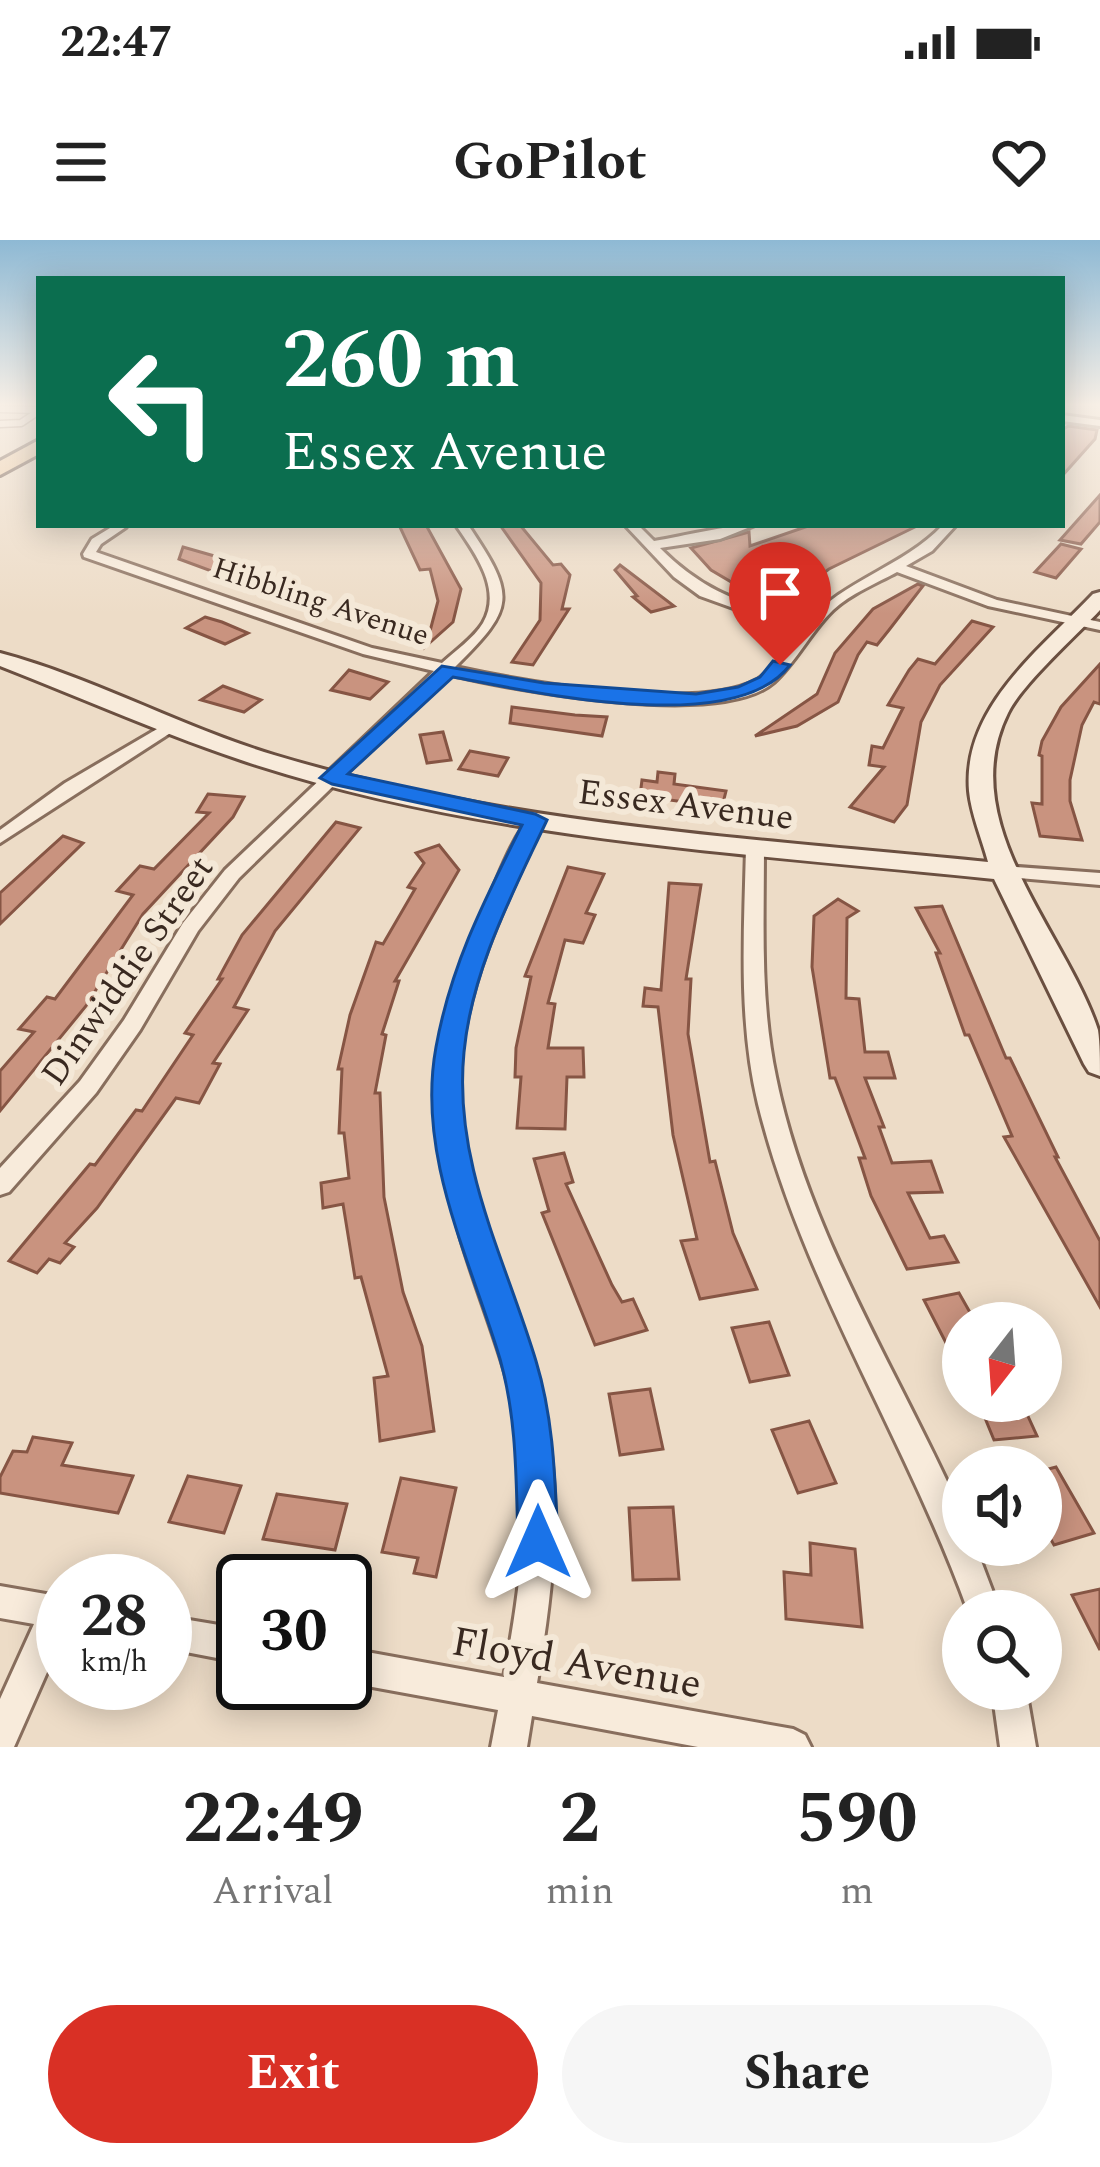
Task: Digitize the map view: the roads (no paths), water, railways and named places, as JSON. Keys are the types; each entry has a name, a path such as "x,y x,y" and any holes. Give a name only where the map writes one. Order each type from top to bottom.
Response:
{"street":[{"name":"Hibbling Avenue","path":"118,528 96,542 89,554 336,641 544,688 661,700 716,699 767,681 806,629 854,587 928,548 947,528"},
{"name":"Dinwiddie Street","path":"0,1185 88,1087 190,928 232,874 488,628 497,607 496,581 464,528"},
{"path":"634,528 679,574 705,593 806,629"},
{"path":"653,545 740,528"},
{"path":"896,567 993,603 1089,624"},
{"path":"1095,1047 1004,872 981,792 988,729 1005,698 1089,624 1100,598"},
{"name":"Essex Avenue","path":"4,665 170,727 332,778 535,820 755,848 1100,879"},
{"path":"0,838 70,787 170,727"},
{"path":"509,1747 538,1542 534,1434 518,1361 473,1238 458,1179 449,1111 449,1051 471,956 535,820"},
{"path":"755,848 754,1000 759,1049 788,1166 976,1590"},
{"path":"0,1602 36,1609"},
{"path":"0,1738 36,1663"},
{"name":"Floyd Avenue","path":"372,1669 793,1747"},
{"path":"1012,1710 1018,1747"}]}
